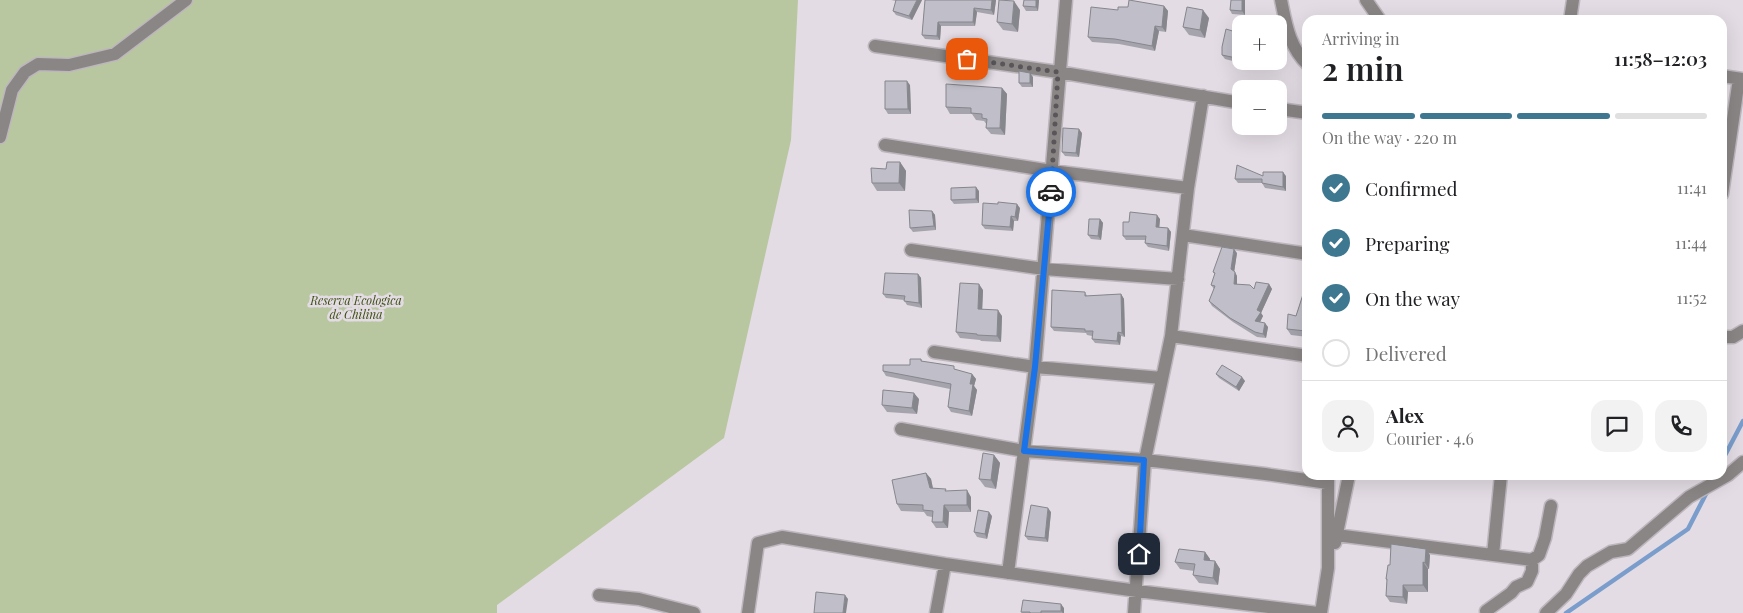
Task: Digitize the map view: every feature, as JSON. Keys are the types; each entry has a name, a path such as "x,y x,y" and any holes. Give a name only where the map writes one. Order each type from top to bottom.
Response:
{"street":[{"path":"0,137 12,90 25,72 38,64 68,65 115,54 186,0"},
{"path":"1008,573 1035,367 1052,171 1058,72 1066,0"},
{"path":"1281,0 1290,40 1302,58"},
{"path":"1366,0 1376,15"},
{"path":"1571,15 1573,0"},
{"path":"875,46 1058,72 1232,101"},
{"path":"1727,77 1741,79 1727,164"},
{"path":"1134,613 1137,591 1144,460 1171,336 1188,188 1203,96"},
{"path":"1287,110 1302,112"},
{"path":"885,145 1052,171 1188,188"},
{"path":"1183,235 1302,253"},
{"path":"911,250 1044,268 1178,279"},
{"path":"1727,337 1733,337 1743,331"},
{"path":"1171,336 1302,355"},
{"path":"934,352 1035,367 1162,378"},
{"path":"901,429 1024,451 1144,460 1302,477"},
{"path":"1727,476 1743,462"},
{"path":"1328,480 1328,568"},
{"path":"748,613 758,543 782,537 1008,573 1320,613 1348,480"},
{"path":"1492,555 1500,480"},
{"path":"1546,613 1566,594 1579,574 1587,566 1612,552 1628,549 1689,497 1719,480"},
{"path":"1336,535 1532,560 1540,555 1550,506"},
{"path":"1486,611 1511,594 1516,587 1527,582 1532,572 1532,560"},
{"path":"936,613 945,564"},
{"path":"599,595 639,599 694,613"}],"green space":[{"name":"Reserva Ecologica de Chilina","path":"0,0 798,0 791,140 724,438 497,605 497,613 0,613"}],"building":[{"path":"896,0 917,0 909,16 893,11"},
{"path":"925,0 992,0 991,10 974,8 973,22 938,22 937,36 922,35"},
{"path":"999,0 1014,1 1012,24 997,22"},
{"path":"1024,0 1036,0 1036,7 1023,6"},
{"path":"1129,0 1164,6 1162,27 1155,26 1152,46 1115,39 1088,37 1091,7 1118,10 1118,7 1128,7"},
{"path":"1231,0 1242,0 1242,11 1230,10"},
{"path":"1187,7 1203,10 1200,30 1183,27"},
{"path":"1226,29 1232,31 1232,57 1222,55"},
{"path":"1019,71 1030,73 1030,83 1019,83"},
{"path":"885,81 907,81 908,109 885,109"},
{"path":"946,84 1002,88 1000,128 986,128 987,119 982,118 982,114 971,113 971,108 946,107"},
{"path":"1063,128 1079,129 1076,153 1062,152"},
{"path":"887,162 900,162 899,183 872,183 871,168 886,169"},
{"path":"1237,165 1263,176 1263,172 1283,172 1283,187 1262,183 1262,179 1235,179"},
{"path":"976,187 976,199 951,200 951,188"},
{"path":"998,202 1017,204 1015,217 1011,216 1010,227 982,225 983,203 998,204"},
{"path":"909,210 932,211 934,226 910,228"},
{"path":"1130,212 1157,215 1156,227 1168,228 1167,246 1145,243 1146,236 1123,236 1123,222 1129,222"},
{"path":"1089,219 1100,219 1098,236 1088,235"},
{"path":"1222,247 1234,249 1231,269 1235,272 1234,284 1250,285 1254,289 1256,282 1269,284 1257,310 1261,312 1255,321 1265,323 1263,334 1255,332 1230,318 1209,301 1215,286 1211,285 1215,273 1213,272"},
{"path":"885,273 918,274 919,303 904,301 905,296 883,294"},
{"path":"960,283 979,284 978,309 998,310 997,336 956,332"},
{"path":"1052,290 1085,292 1085,296 1121,294 1122,333 1118,332 1117,341 1092,339 1093,331 1085,331 1085,329 1051,327"},
{"path":"1302,298 1302,331 1287,329 1288,314 1296,316"},
{"path":"910,359 921,359 921,361 954,366 954,369 972,374 970,384 973,384 969,411 948,407 951,384 883,371 883,365 910,365"},
{"path":"1222,365 1242,377 1236,387 1216,374"},
{"path":"883,390 914,393 912,408 882,405"},
{"path":"983,453 994,455 991,480 979,479"},
{"path":"926,473 930,488 946,489 945,491 967,490 967,505 944,505 943,522 932,522 933,511 923,510 923,505 897,504 892,480"},
{"path":"1031,505 1048,508 1045,538 1025,536"},
{"path":"978,510 989,512 985,534 974,532"},
{"path":"1391,544 1426,549 1425,563 1423,562 1423,585 1403,585 1403,597 1386,596 1386,579 1388,565 1390,565"},
{"path":"1179,549 1205,552 1204,560 1215,561 1213,578 1193,575 1195,564 1175,562"},
{"path":"816,592 845,595 843,613 814,613"},
{"path":"1023,600 1061,604 1061,611 1021,612"}],"waterway":[{"path":"1727,451 1743,421"},
{"path":"1566,613 1688,529 1708,490"}],"way so far":[{"path":"967,59 1058,72 1051,192"}],"route":[{"path":"1051,192 1035,367 1024,451 1144,460 1139,554"}]}
